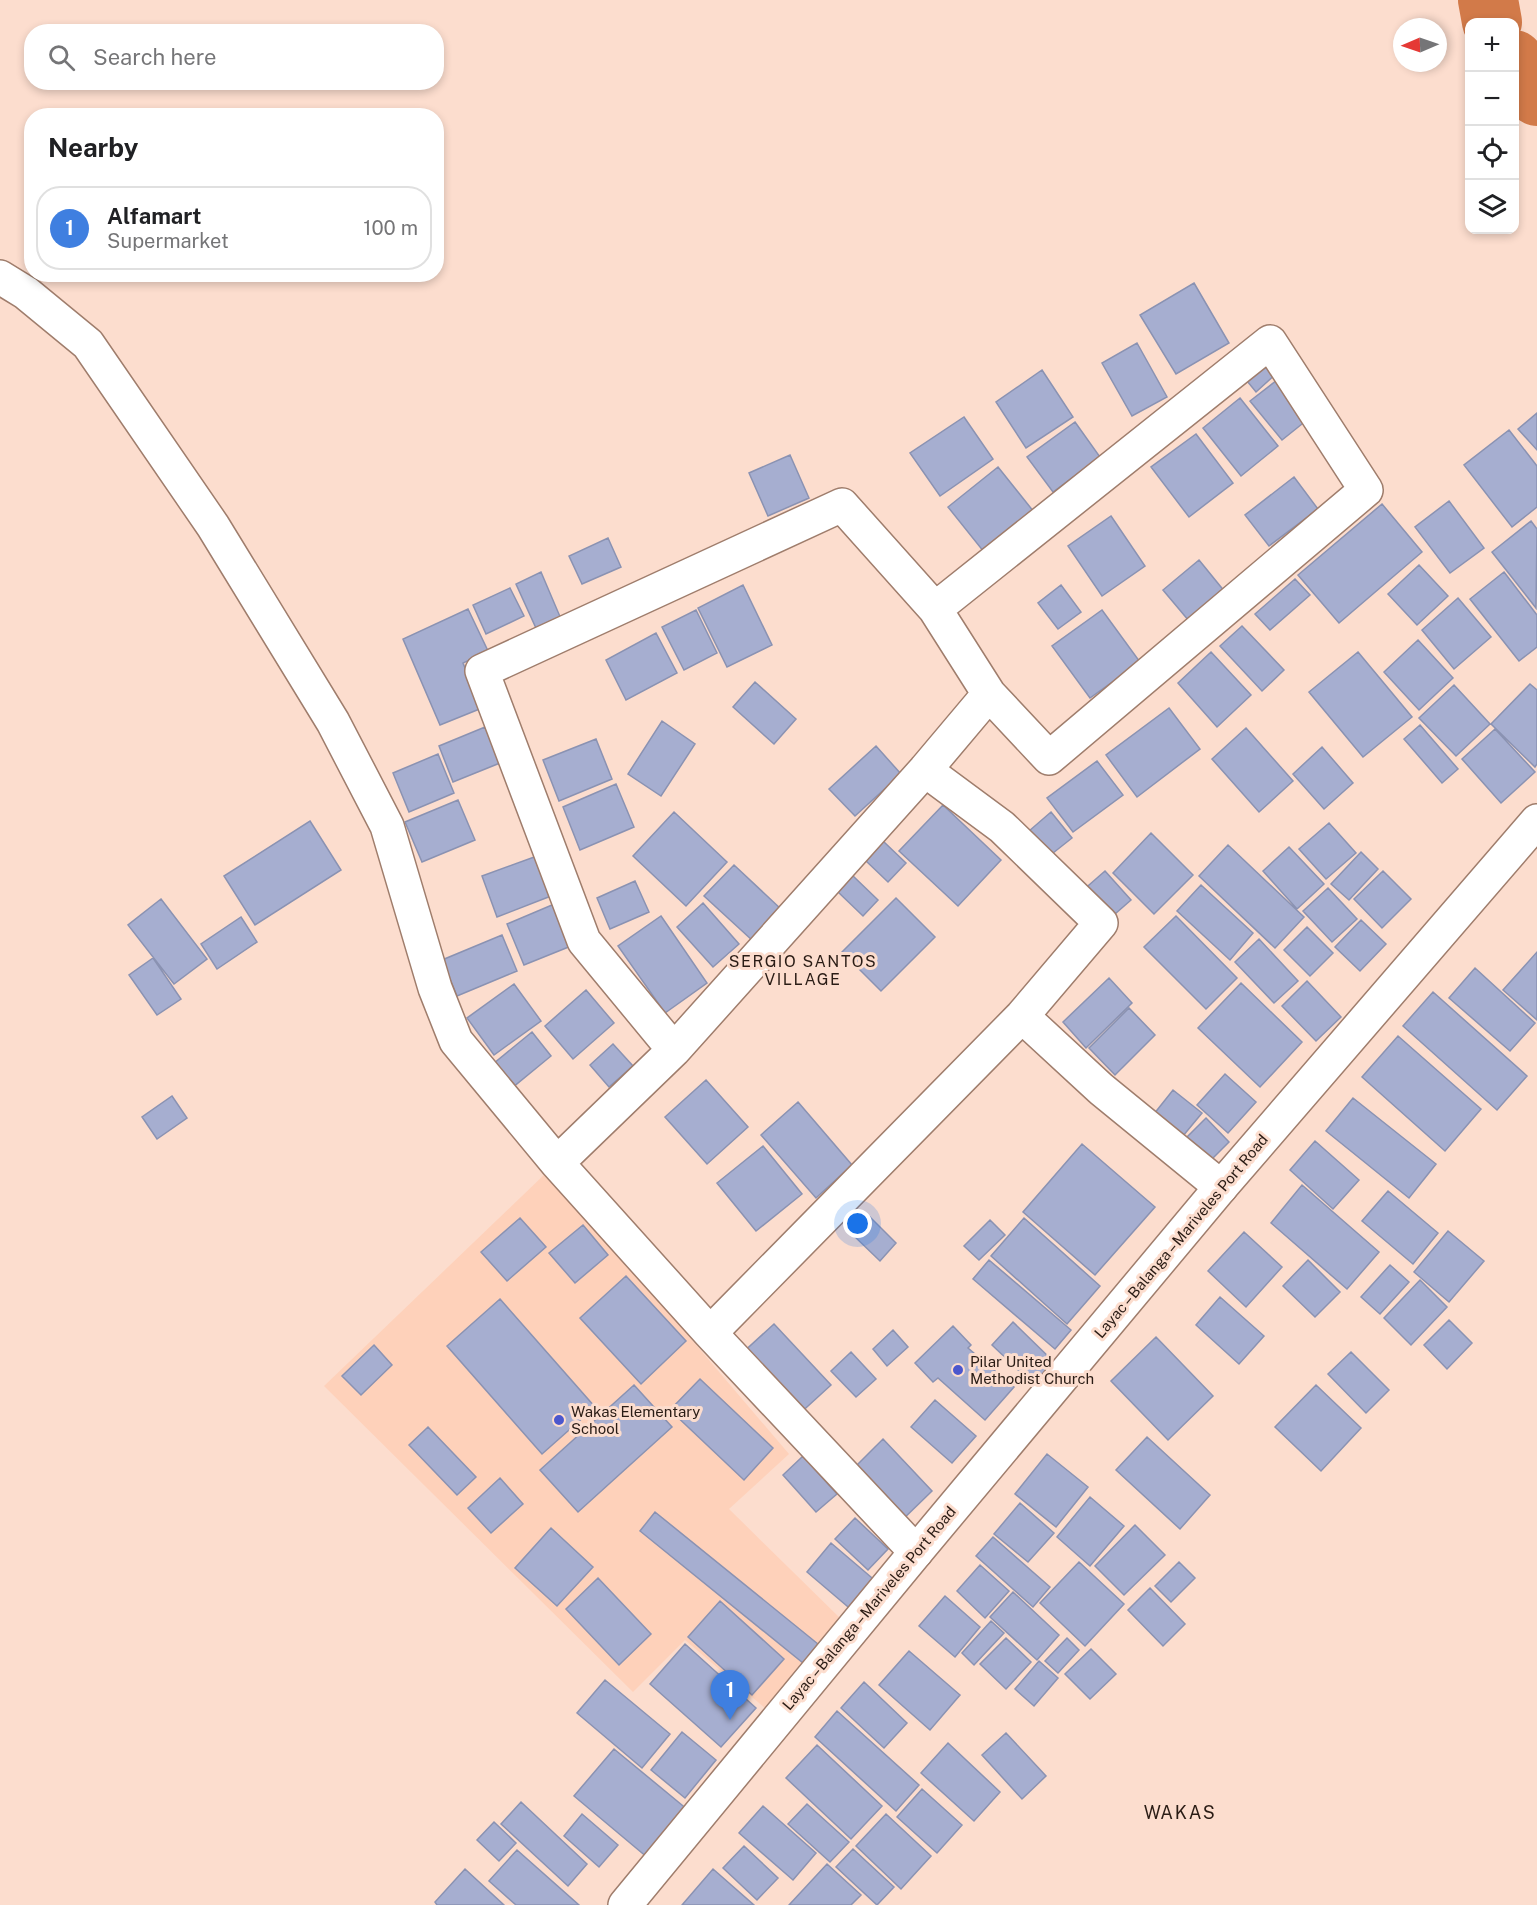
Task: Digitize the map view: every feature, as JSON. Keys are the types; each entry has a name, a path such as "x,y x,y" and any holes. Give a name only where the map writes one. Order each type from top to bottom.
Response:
{"street":[{"path":"0,277 26,293 88,344 213,526 333,722 387,826 435,988 456,1041 557,1162 710,1333 916,1552"},
{"path":"674,1050 584,941 482,671 842,505 935,609 989,694 1049,758 1366,490 1270,342 935,609"},
{"path":"557,1162 674,1050 925,770 989,694"},
{"path":"710,1333 1022,1016 1101,923 1002,827 925,770"},
{"name":"Layac – Balanga – Mariveles Port Road","path":"625,1905 1221,1187 1537,821"},
{"path":"1022,1016 1101,1089 1221,1187"}],"shaded area":[{"name":"Wakas Elementary School","path":"548,1171 789,1454 729,1509 842,1620 766,1709 685,1640 633,1692 324,1386"}],"building":[{"path":"1194,283 1229,343 1176,374 1140,315"},
{"path":"1137,343 1167,397 1132,416 1102,363"},
{"path":"1264,358 1277,373 1256,392 1243,376"},
{"path":"1042,370 1073,417 1026,448 996,402"},
{"path":"1281,377 1312,416 1282,440 1250,401"},
{"path":"1240,398 1278,446 1241,476 1203,428"},
{"path":"1537,413 1537,450 1518,429"},
{"path":"964,417 993,459 940,496 910,453"},
{"path":"1075,422 1100,457 1053,492 1027,457"},
{"path":"1509,430 1537,466 1537,507 1512,527 1464,465"},
{"path":"1196,434 1233,483 1189,517 1151,467"},
{"path":"790,455 809,498 768,516 749,473"},
{"path":"998,467 1034,512 984,552 948,507"},
{"path":"1294,477 1318,509 1269,546 1245,515"},
{"path":"1449,501 1484,548 1450,573 1415,527"},
{"path":"1382,504 1422,552 1339,623 1298,575"},
{"path":"1111,516 1145,566 1102,596 1068,546"},
{"path":"1531,521 1537,529 1536,608 1492,552"},
{"path":"608,538 621,567 582,584 569,556"},
{"path":"1199,560 1225,592 1189,621 1163,590"},
{"path":"1419,565 1448,596 1417,625 1388,594"},
{"path":"541,572 564,626 540,637 516,584"},
{"path":"1504,572 1537,615 1537,647 1519,661 1470,599"},
{"path":"1295,579 1310,595 1270,630 1255,614"},
{"path":"743,585 772,645 727,667 698,608"},
{"path":"1061,585 1081,612 1058,629 1038,603"},
{"path":"510,588 524,616 486,634 473,605"},
{"path":"1458,598 1491,637 1454,669 1422,630"},
{"path":"468,609 488,651 463,663 482,708 440,725 403,639"},
{"path":"696,610 717,653 684,670 662,627"},
{"path":"1102,610 1140,662 1090,698 1052,646"},
{"path":"1242,626 1284,670 1262,691 1220,646"},
{"path":"656,633 677,673 626,700 606,660"},
{"path":"1418,640 1453,678 1419,710 1384,672"},
{"path":"1211,652 1251,695 1217,727 1178,683"},
{"path":"1358,652 1412,717 1363,757 1309,692"},
{"path":"755,682 796,719 774,744 733,707"},
{"path":"1530,684 1537,690 1537,764 1535,767 1491,724"},
{"path":"1454,685 1490,724 1456,756 1419,718"},
{"path":"1169,708 1200,749 1137,797 1106,755"},
{"path":"662,721 695,744 661,796 628,774"},
{"path":"1420,725 1458,769 1442,783 1404,739"},
{"path":"485,727 500,763 453,782 439,746"},
{"path":"1246,728 1293,781 1259,812 1212,759"},
{"path":"1495,729 1535,772 1501,803 1462,759"},
{"path":"596,739 612,779 559,801 543,760"},
{"path":"876,746 901,774 855,816 829,789"},
{"path":"1322,747 1353,783 1324,809 1293,774"},
{"path":"438,754 454,793 409,812 393,773"},
{"path":"1097,761 1123,795 1073,832 1047,798"},
{"path":"616,784 634,827 580,850 563,807"},
{"path":"458,800 475,840 422,862 405,822"},
{"path":"943,805 1001,860 958,906 899,851"},
{"path":"674,812 727,862 686,906 633,856"},
{"path":"1051,812 1072,838 1048,857 1029,831"},
{"path":"310,821 341,870 255,925 224,876"},
{"path":"1329,823 1356,853 1326,879 1299,849"},
{"path":"1151,833 1193,875 1154,914 1113,873"},
{"path":"883,841 906,863 888,882 865,860"},
{"path":"1228,845 1304,917 1275,948 1199,876"},
{"path":"1289,847 1324,884 1297,909 1263,871"},
{"path":"1361,852 1378,869 1349,900 1331,884"},
{"path":"537,856 551,896 497,917 482,876"},
{"path":"734,865 782,910 753,941 704,896"},
{"path":"1105,871 1131,900 1107,921 1081,892"},
{"path":"1383,871 1411,899 1382,928 1354,899"},
{"path":"852,875 878,900 863,916 837,891"},
{"path":"635,881 649,912 610,929 597,898"},
{"path":"1201,885 1253,933 1230,960 1177,911"},
{"path":"1328,888 1357,919 1332,942 1303,911"},
{"path":"896,898 935,937 881,991 842,952"},
{"path":"161,899 207,959 174,984 128,925"},
{"path":"559,902 576,944 524,965 507,924"},
{"path":"703,903 739,944 713,967 677,927"},
{"path":"661,916 707,983 665,1013 618,946"},
{"path":"1176,916 1237,978 1206,1009 1144,947"},
{"path":"241,917 257,942 217,969 201,944"},
{"path":"1361,920 1386,944 1360,971 1335,947"},
{"path":"1307,927 1333,953 1310,976 1284,950"},
{"path":"502,935 517,971 457,996 442,960"},
{"path":"1259,939 1298,981 1274,1003 1235,962"},
{"path":"1537,952 1537,1020 1503,990"},
{"path":"153,958 181,999 157,1015 129,975"},
{"path":"1475,968 1535,1023 1510,1051 1449,998"},
{"path":"1109,978 1132,1003 1086,1048 1063,1022"},
{"path":"1307,981 1341,1017 1316,1041 1282,1006"},
{"path":"1241,983 1302,1042 1260,1087 1198,1028"},
{"path":"514,984 541,1021 494,1055 467,1018"},
{"path":"586,990 614,1023 573,1059 545,1026"},
{"path":"1433,992 1527,1076 1497,1110 1403,1026"},
{"path":"1129,1008 1155,1035 1115,1075 1089,1048"},
{"path":"532,1032 551,1056 507,1092 488,1068"},
{"path":"1398,1036 1481,1109 1445,1151 1362,1077"},
{"path":"613,1044 633,1066 609,1087 590,1065"},
{"path":"1225,1074 1256,1102 1228,1133 1197,1105"},
{"path":"706,1080 748,1127 707,1164 665,1117"},
{"path":"1173,1090 1202,1113 1178,1142 1150,1119"},
{"path":"172,1096 187,1118 157,1139 142,1117"},
{"path":"1353,1098 1436,1164 1409,1198 1326,1131"},
{"path":"798,1102 852,1165 816,1198 761,1135"},
{"path":"1206,1118 1229,1142 1210,1161 1186,1138"},
{"path":"1315,1141 1359,1180 1333,1209 1290,1170"},
{"path":"1082,1144 1155,1207 1095,1275 1023,1212"},
{"path":"763,1146 802,1194 756,1231 717,1183"},
{"path":"1302,1185 1379,1252 1347,1289 1271,1223"},
{"path":"1388,1191 1438,1233 1413,1264 1362,1221"},
{"path":"870,1217 896,1243 880,1261 853,1235"},
{"path":"520,1218 546,1247 507,1281 481,1252"},
{"path":"1024,1218 1100,1286 1067,1324 991,1256"},
{"path":"990,1220 1005,1235 979,1260 964,1246"},
{"path":"583,1225 608,1255 575,1283 549,1253"},
{"path":"1448,1231 1484,1261 1449,1302 1414,1272"},
{"path":"1244,1232 1282,1267 1246,1307 1208,1271"},
{"path":"989,1260 1071,1330 1055,1349 973,1279"},
{"path":"1308,1260 1340,1292 1315,1317 1283,1286"},
{"path":"1390,1265 1409,1282 1380,1314 1361,1297"},
{"path":"626,1276 686,1341 641,1384 580,1318"},
{"path":"1420,1280 1447,1307 1411,1345 1384,1318"},
{"path":"1220,1297 1264,1336 1239,1364 1196,1325"},
{"path":"500,1299 595,1407 542,1454 447,1346"},
{"path":"1449,1320 1472,1343 1447,1369 1424,1345"},
{"path":"1013,1322 1055,1363 1034,1385 992,1345"},
{"path":"774,1324 831,1385 796,1417 740,1355"},
{"name":"Pilar United Methodist Church","path":"953,1326 971,1345 968,1348 1014,1387 985,1420 938,1378 933,1382 915,1363"},
{"path":"893,1330 908,1347 887,1366 873,1349"},
{"path":"1156,1337 1213,1396 1168,1440 1111,1381"},
{"path":"374,1345 392,1365 361,1395 342,1376"},
{"path":"851,1352 876,1379 856,1397 831,1371"},
{"path":"1351,1352 1389,1390 1366,1413 1328,1374"},
{"path":"700,1379 773,1448 744,1480 670,1410"},
{"path":"634,1385 672,1427 578,1512 540,1470"},
{"path":"1316,1385 1361,1428 1321,1471 1275,1427"},
{"path":"935,1400 976,1436 952,1463 911,1427"},
{"path":"428,1427 476,1477 457,1495 409,1445"},
{"path":"1147,1437 1210,1495 1180,1529 1116,1470"},
{"path":"883,1439 932,1491 897,1525 848,1474"},
{"path":"1047,1454 1088,1487 1056,1527 1015,1494"},
{"path":"803,1456 837,1494 816,1512 783,1475"},
{"path":"500,1478 523,1504 491,1533 468,1508"},
{"path":"1090,1497 1124,1526 1090,1566 1057,1537"},
{"path":"1020,1503 1054,1533 1028,1562 994,1534"},
{"path":"655,1512 818,1644 803,1663 640,1531"},
{"path":"855,1518 888,1549 868,1570 835,1539"},
{"path":"1135,1525 1165,1555 1124,1595 1095,1566"},
{"path":"551,1528 593,1567 557,1606 515,1568"},
{"path":"993,1537 1050,1587 1033,1607 976,1556"},
{"path":"831,1543 878,1583 854,1612 807,1572"},
{"path":"1079,1562 1124,1604 1085,1646 1040,1603"},
{"path":"1179,1562 1195,1578 1171,1602 1155,1586"},
{"path":"980,1565 1009,1591 985,1618 957,1591"},
{"path":"598,1578 651,1634 619,1665 566,1609"},
{"path":"1150,1588 1185,1624 1163,1646 1128,1610"},
{"path":"1013,1592 1059,1635 1037,1660 990,1617"},
{"path":"945,1596 980,1627 955,1657 919,1626"},
{"path":"720,1601 784,1659 752,1695 688,1637"},
{"path":"991,1621 1004,1633 974,1665 962,1653"},
{"path":"1006,1638 1031,1662 1006,1689 980,1664"},
{"path":"1067,1638 1079,1650 1058,1673 1045,1661"},
{"path":"685,1644 756,1708 721,1747 650,1684"},
{"path":"1091,1649 1116,1674 1090,1699 1065,1674"},
{"path":"909,1651 960,1695 930,1730 879,1685"},
{"path":"1039,1661 1058,1678 1034,1706 1015,1689"},
{"path":"605,1680 670,1734 642,1768 577,1713"},
{"path":"864,1682 907,1723 884,1748 841,1708"},
{"path":"837,1711 919,1785 896,1811 815,1737"},
{"path":"682,1732 716,1760 685,1798 651,1770"},
{"path":"1006,1733 1046,1776 1022,1799 982,1755"},
{"path":"948,1743 1000,1792 974,1821 921,1773"},
{"path":"817,1745 882,1806 851,1839 786,1778"},
{"path":"614,1749 688,1810 648,1858 574,1796"},
{"path":"922,1789 962,1825 937,1853 897,1817"},
{"path":"521,1802 587,1864 568,1886 501,1824"},
{"path":"807,1804 849,1842 830,1862 788,1824"},
{"path":"763,1806 816,1853 793,1880 739,1833"},
{"path":"582,1814 618,1845 599,1867 564,1836"},
{"path":"886,1814 931,1856 901,1889 856,1846"},
{"path":"494,1822 516,1843 499,1861 477,1840"},
{"path":"744,1846 778,1878 757,1900 723,1868"},
{"path":"853,1849 894,1887 877,1905 836,1867"},
{"path":"517,1850 579,1905 516,1905 489,1881"},
{"path":"827,1864 861,1895 851,1905 789,1905"},
{"path":"465,1869 504,1905 437,1905 435,1902"},
{"path":"713,1869 754,1905 682,1905"}],"waterway":[{"path":"1488,0 1491,18"},
{"path":"1519,68 1537,96"}],"place":[{"name":"Pilar United Methodist Church","path":"958,1370"},
{"name":"Wakas Elementary School","path":"559,1420"},
{"name":"Alfamart","path":"730,1720"}],"district":[{"name":"SERGIO SANTOS VILLAGE","path":"803,970"},
{"name":"WAKAS","path":"1180,1812"}]}
